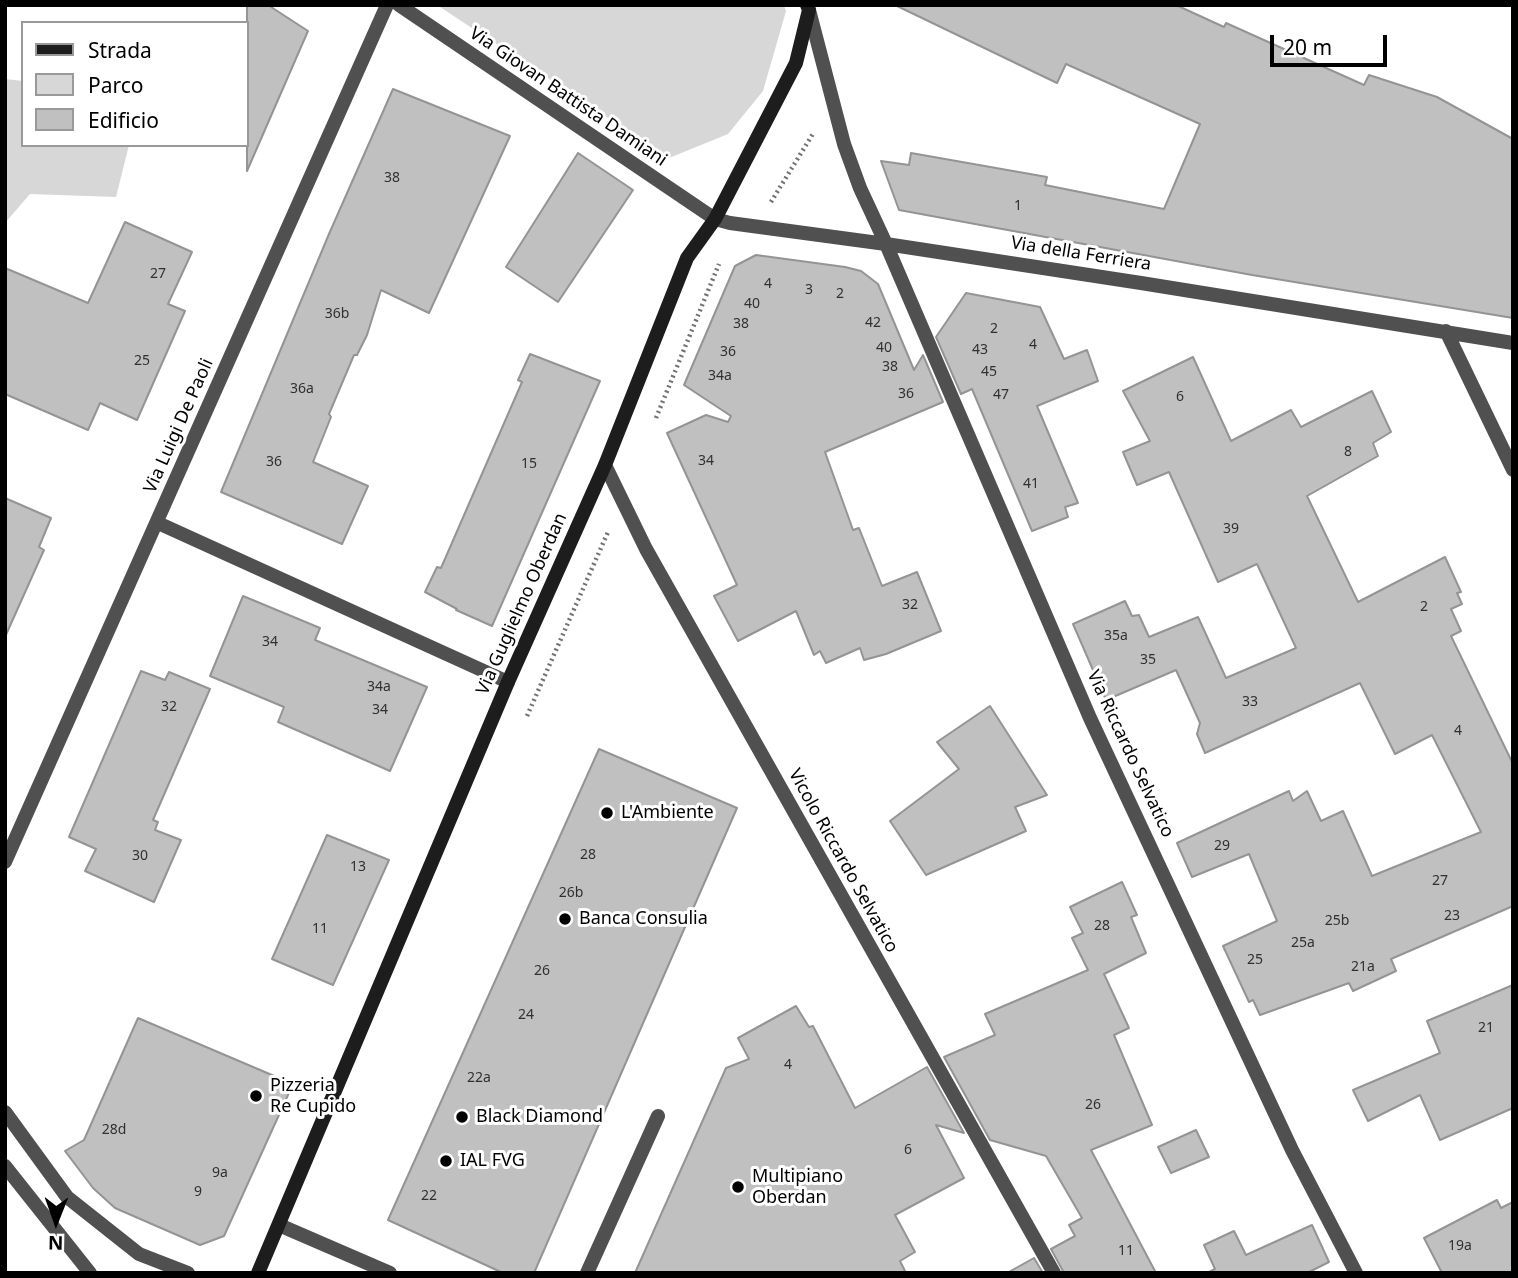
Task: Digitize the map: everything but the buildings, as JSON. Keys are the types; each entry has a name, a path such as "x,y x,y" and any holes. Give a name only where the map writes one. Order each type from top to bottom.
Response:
{"main road":[{"name":"Via Guglielmo Oberdan","path":"258,1273 508,682 605,466 687,258 715,219 796,63 808,8"}],"street":[{"name":"Via Luigi De Paoli","path":"5,862 387,5"},
{"name":"Via Giovan Battista Damiani","path":"399,5 715,219"},
{"path":"808,8 844,144 886,244"},
{"name":"Via della Ferriera","path":"715,219 1513,343"},
{"name":"Via Riccardo Selvatico","path":"886,244 1090,718 1292,1150 1356,1273"},
{"path":"1446,331 1513,470"},
{"name":"Vicolo Riccardo Selvatico","path":"605,466 646,550 1054,1273"},
{"path":"158,523 508,682"},
{"path":"5,1112 67,1197 139,1254 188,1273"},
{"path":"587,1273 658,1116"},
{"path":"5,1166 90,1273"},
{"path":"279,1225 390,1273"}],"path":[{"path":"757,226 819,123 829,81"},
{"path":"653,425 720,262"},
{"path":"521,727 622,501"}],"green space":[{"path":"437,5 784,5 786,11 763,91 728,134 669,158"},
{"path":"5,79 21,81 21,147 128,147 116,197 30,194 5,223"}],"place":[{"name":"L'Ambiente","path":"607,813"},
{"name":"Banca Consulia","path":"565,919"},
{"name":"Pizzeria Re Cupido","path":"256,1096"},
{"name":"Black Diamond","path":"462,1117"},
{"name":"IAL FVG","path":"446,1161"},
{"name":"Multipiano Oberdan","path":"738,1187"}]}
